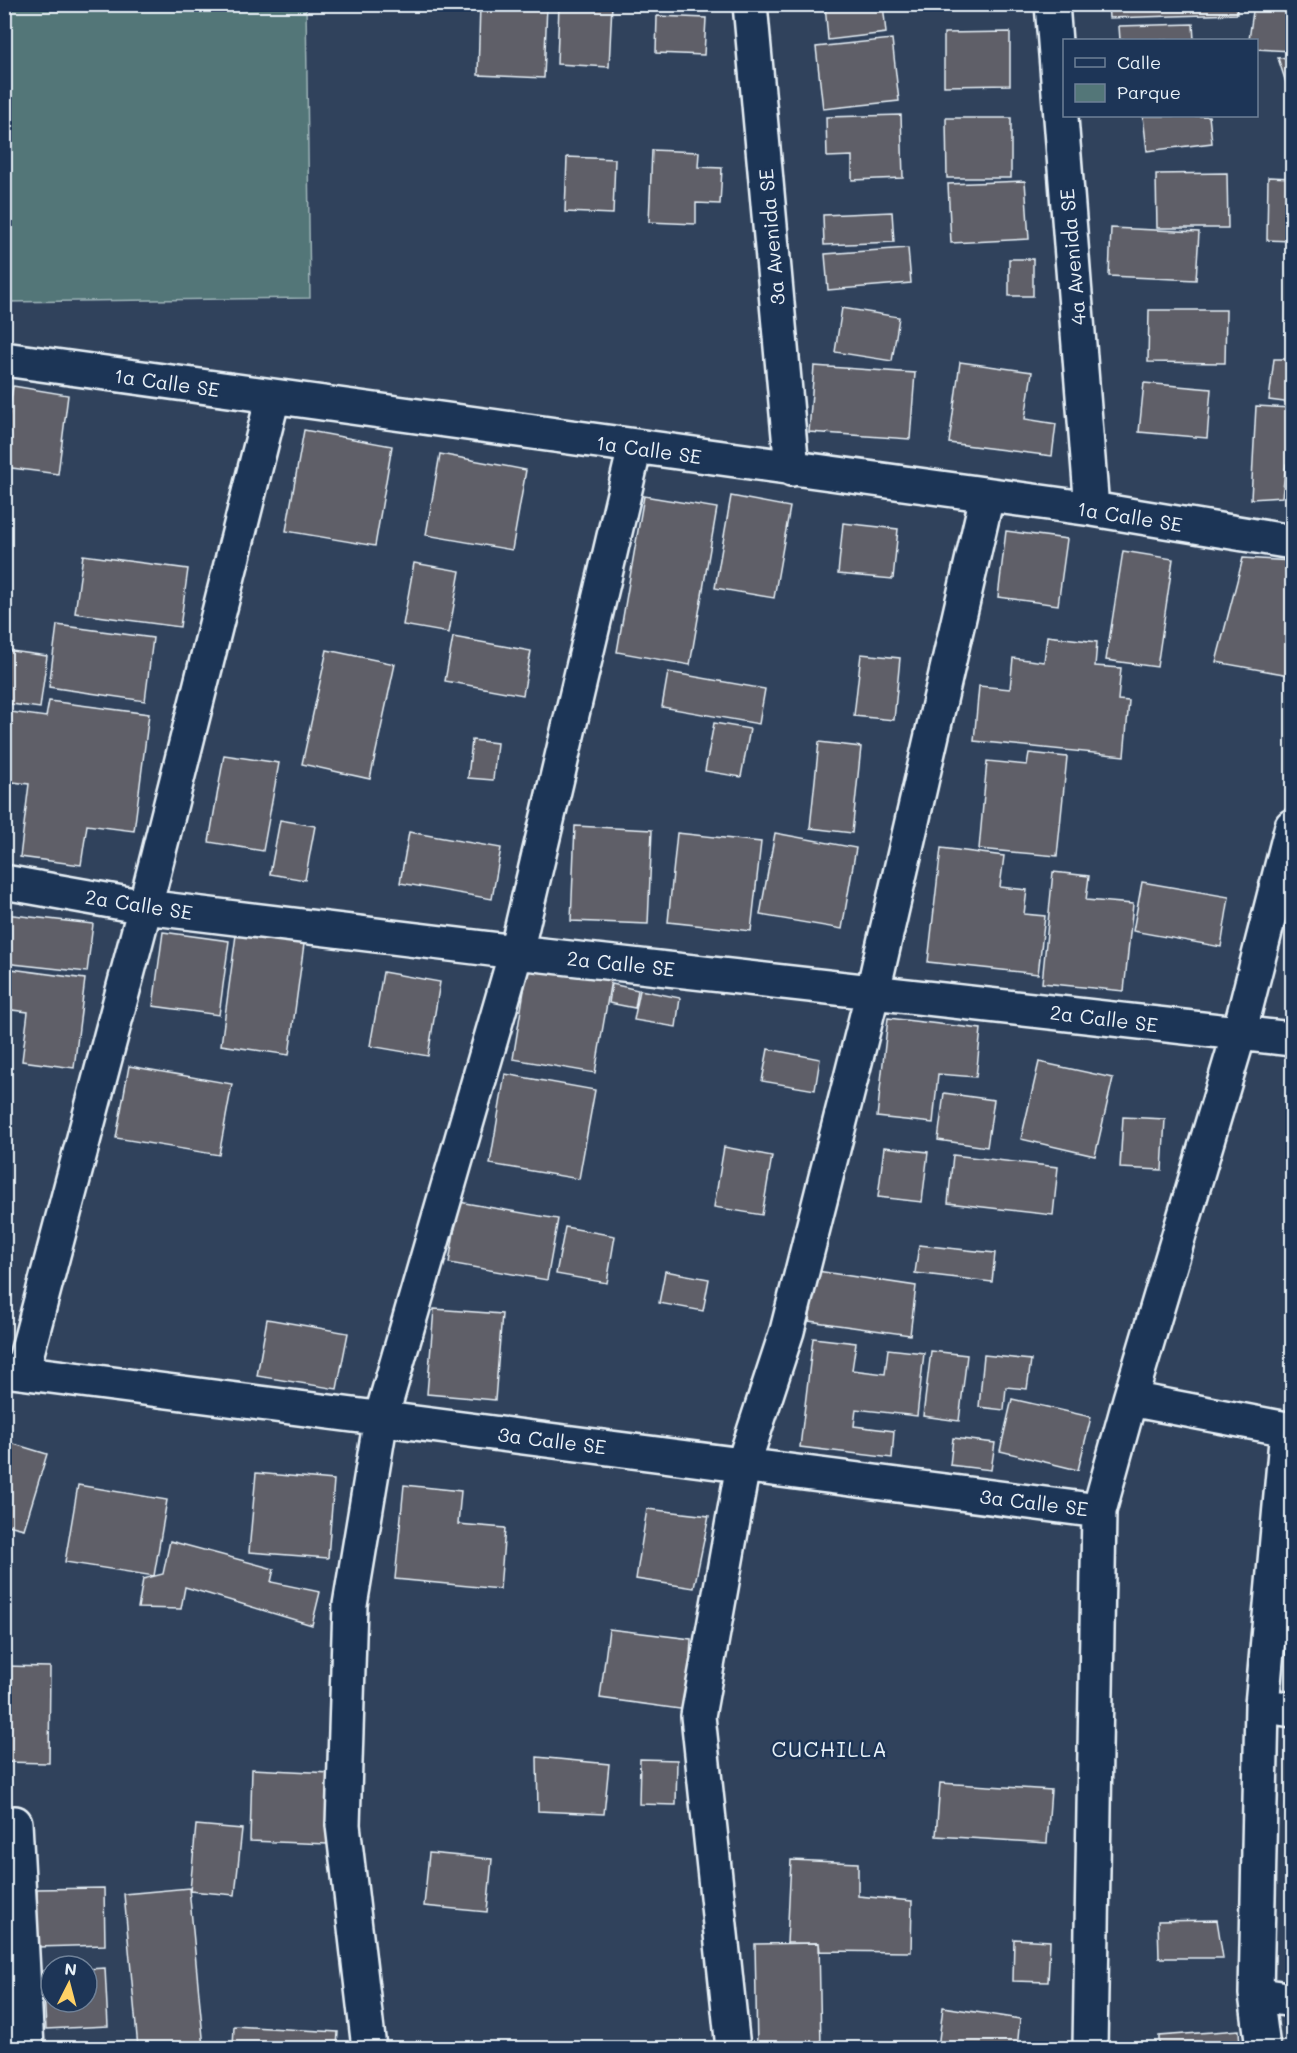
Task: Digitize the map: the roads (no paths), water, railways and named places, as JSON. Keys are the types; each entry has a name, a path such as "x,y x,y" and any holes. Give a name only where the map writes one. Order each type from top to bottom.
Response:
{"street":[{"name":"3a Avenida SE","path":"750,4 792,469"},
{"name":"4a Avenida SE","path":"1052,4 1092,509"},
{"name":"1a Calle SE","path":"4,359 1092,509 1293,542"},
{"path":"13,1371 145,907 273,397"},
{"path":"369,2049 343,1825 350,1605 381,1418 516,952 635,447"},
{"path":"733,2049 698,1716 743,1464 787,1331 873,991 987,496"},
{"path":"1090,2049 1100,1510 1130,1399 1239,1034 1293,826"},
{"name":"2a Calle SE","path":"4,882 145,907 516,952 1293,1039"},
{"name":"3a Calle SE","path":"13,1371 1100,1510"},
{"path":"1130,1399 1290,1430 1277,1708 1256,1994 1263,2049"},
{"path":"15,1823 27,2049"},
{"path":"1256,1994 1293,2000"}],"district":[{"name":"CUCHILLA","path":"830,1748"}]}
